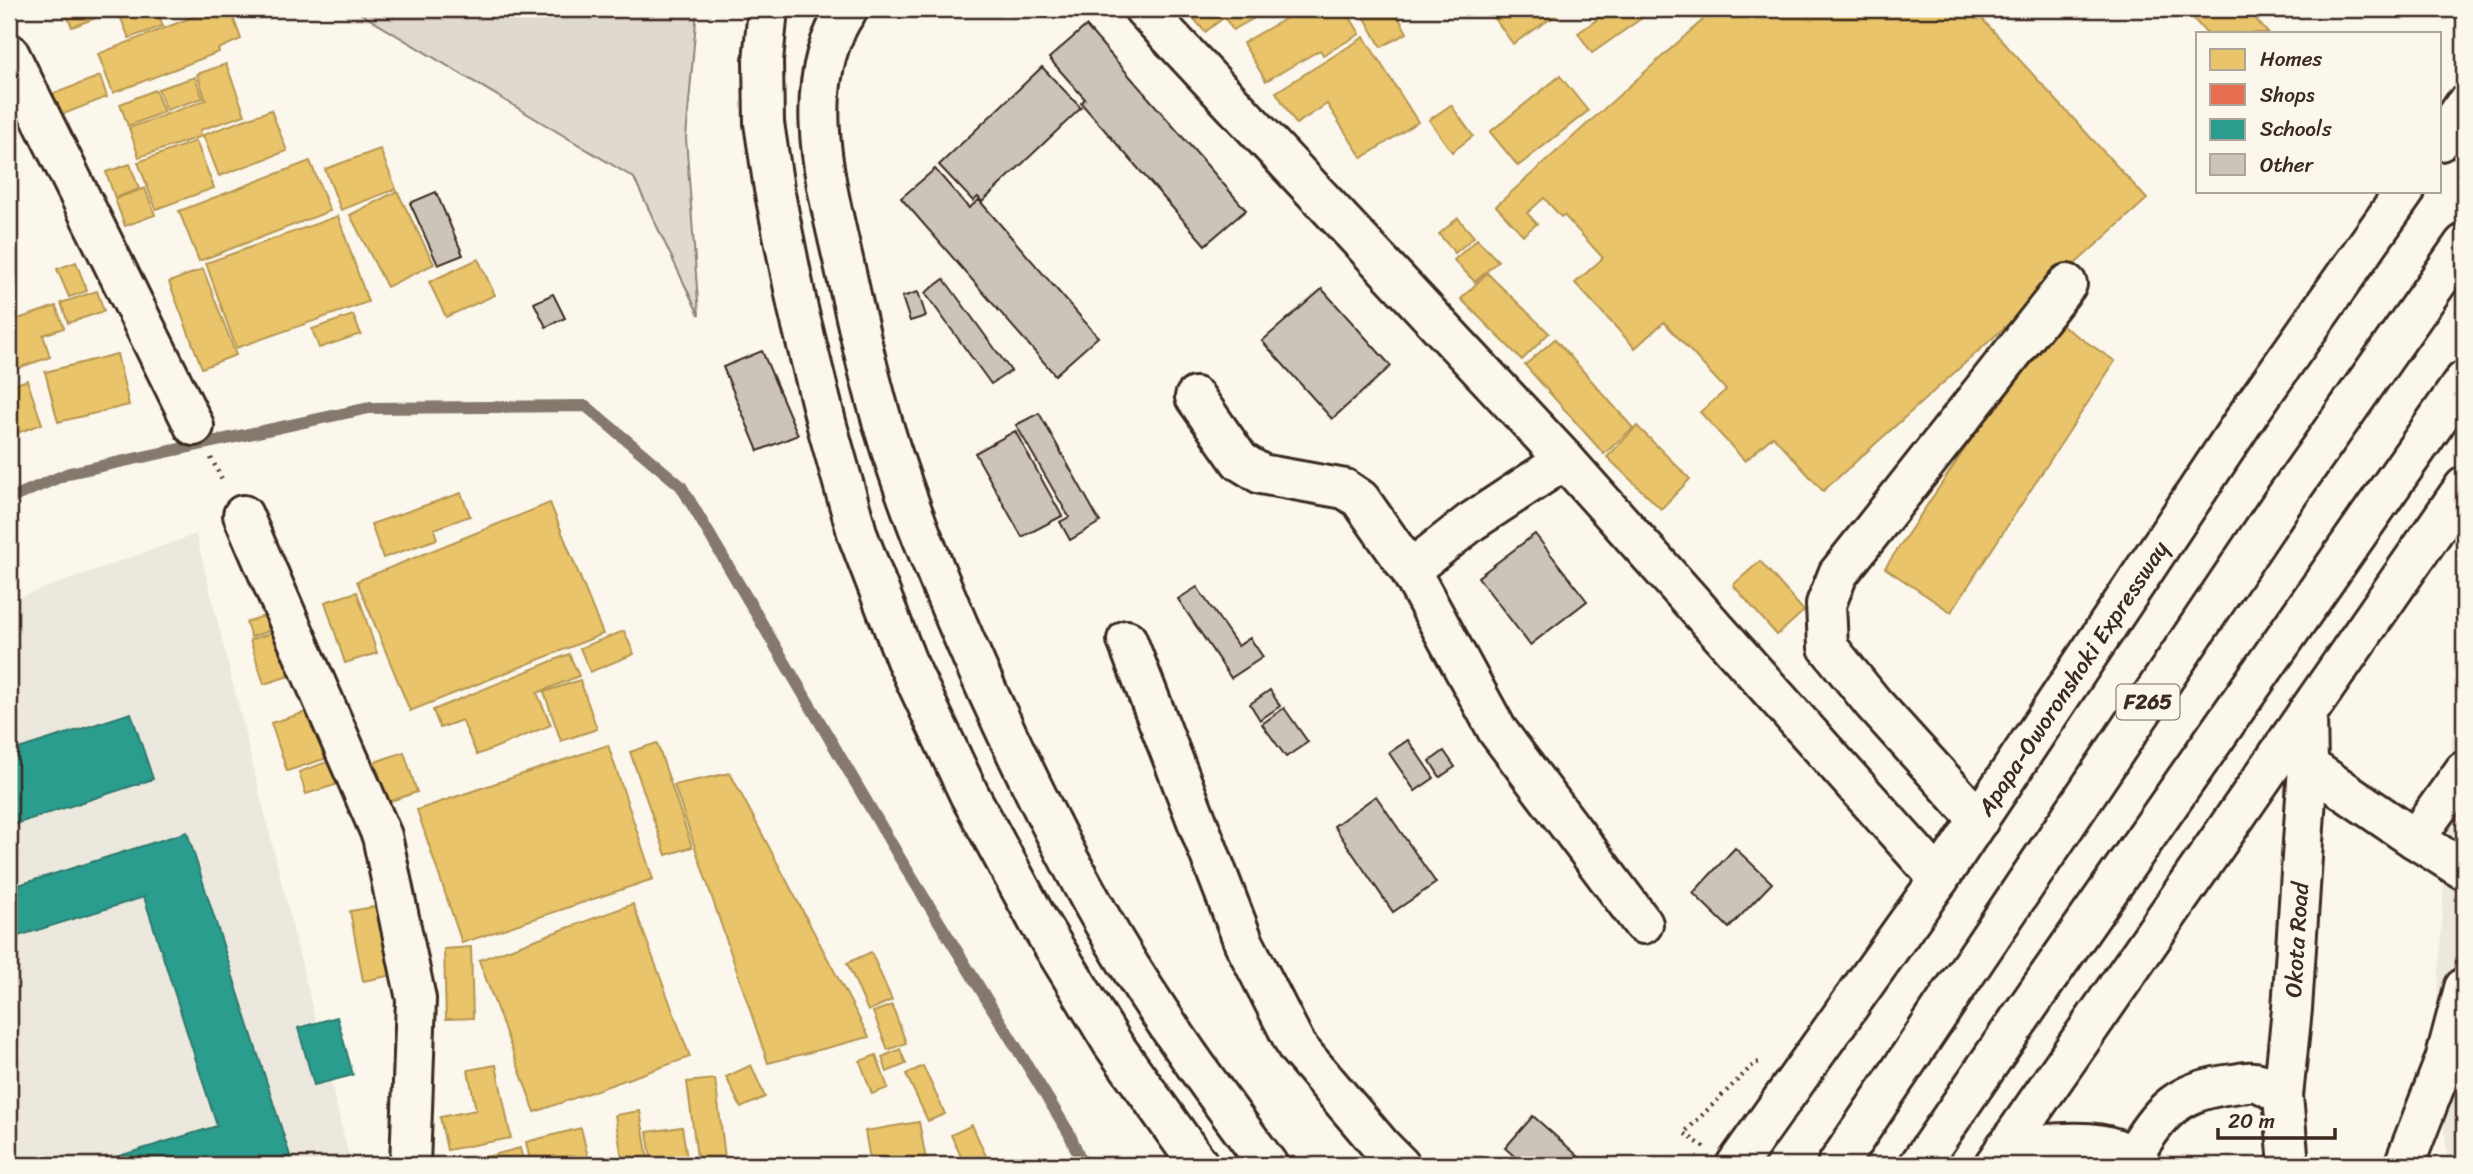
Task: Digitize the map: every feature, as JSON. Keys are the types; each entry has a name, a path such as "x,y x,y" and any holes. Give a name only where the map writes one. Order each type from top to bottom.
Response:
{"main road":[{"path":"768,9 763,61 764,123 774,189 798,309 858,536 906,660 969,794 1038,921 1113,1044 1199,1165"},
{"path":"848,9 832,38 823,64 819,129 827,188 863,350 897,470 954,616 1056,835 1114,939 1184,1051 1268,1165"},
{"path":"1144,9 1564,460 1939,879"},
{"path":"9,53 194,426"},
{"path":"2442,138 2464,106"},
{"name":"Apapa-Oworonshoki Expressway","path":"1736,1165 1939,879 2251,410 2404,192"},
{"name":"F265","path":"1837,1165 2274,516 2464,244"},
{"path":"1979,820 1873,703 1828,647 1826,604 1838,574 2067,284"},
{"path":"1919,1165 2056,964 2464,381"},
{"path":"1195,397 1240,461 1261,474 1345,489 1360,499 1410,570 1497,730 1643,924"},
{"path":"1410,570 1471,522 1564,460"},
{"path":"1999,1157 2464,487"},
{"path":"243,516 382,836 416,999 410,1165"},
{"path":"1127,639 1244,943 1297,1047 1400,1165"},
{"name":"Okota Road","path":"2289,1165 2283,1096 2292,1009 2308,766 2307,713"},
{"path":"2308,766 2464,870"},
{"path":"2414,839 2464,771"},
{"path":"2404,1165 2445,1060 2464,988"},
{"path":"1999,1157 2088,1143 2113,1148 2137,1161 2153,1122 2171,1105 2192,1095 2214,1087 2257,1081 2283,1096"}],"path":[{"path":"1684,1133 1755,1063"}],"shaded area":[{"path":"353,9 697,9 686,138 699,315 634,178"},
{"path":"196,534 351,1165 9,1165 9,601"},
{"path":"2464,718 2464,1165 2449,1165 2434,1060 2452,736"}],"building: Homes":[{"path":"64,9 115,9 116,10 72,27"},
{"path":"117,9 156,9 163,26 129,38"},
{"path":"213,9 230,9 241,39 218,49 219,52 113,93 98,54"},
{"path":"1186,9 1215,9 1223,18 1205,32"},
{"path":"1219,9 1270,9 1233,30"},
{"path":"1302,9 1345,9 1360,34 1323,55 1320,50 1266,81 1243,43"},
{"path":"1360,9 1394,9 1407,33 1381,47"},
{"path":"1503,9 1565,9 1513,44 1493,16"},
{"path":"1612,9 1652,11 1592,53 1578,33"},
{"path":"1715,9 1973,9 2147,199 1823,491 1773,436 1745,461 1700,412 1726,390 1664,322 1635,348 1575,283 1603,258 1564,215 1561,217 1544,198 1527,213 1537,224 1523,235 1496,206"},
{"path":"2185,9 2247,9 2267,32 2205,32"},
{"path":"1364,37 1418,122 1362,158 1327,104 1296,124 1276,92"},
{"path":"226,64 245,115 200,130 202,136 139,157 129,128 206,100 197,74"},
{"path":"100,76 107,97 61,115 53,94"},
{"path":"1560,76 1588,111 1518,166 1490,132"},
{"path":"195,77 203,98 166,110 158,89"},
{"path":"155,90 164,112 128,126 120,104"},
{"path":"1451,105 1473,136 1452,152 1429,120"},
{"path":"271,110 287,151 219,176 203,135"},
{"path":"196,141 214,188 156,209 138,162"},
{"path":"380,149 396,189 341,210 325,169"},
{"path":"310,161 330,211 199,261 179,211"},
{"path":"130,164 139,189 115,198 106,172"},
{"path":"145,188 155,215 125,226 115,199"},
{"path":"397,191 434,264 387,287 350,215"},
{"path":"338,216 368,302 236,348 206,263"},
{"path":"1458,218 1474,237 1455,253 1439,234"},
{"path":"1477,239 1498,261 1475,282 1454,260"},
{"path":"478,259 495,295 446,317 429,282"},
{"path":"76,262 87,291 69,297 57,269"},
{"path":"203,269 236,355 202,368 169,282"},
{"path":"1487,273 1549,333 1522,360 1461,299"},
{"path":"97,291 104,311 68,323 61,303"},
{"path":"56,306 64,328 43,335 50,357 9,371 9,322"},
{"path":"353,315 361,334 319,348 312,329"},
{"path":"2052,319 2115,361 1951,612 1885,568"},
{"path":"1555,339 1633,428 1604,454 1525,365"},
{"path":"117,354 129,405 58,422 45,372"},
{"path":"27,380 42,424 9,436 9,387"},
{"path":"1637,426 1690,479 1661,509 1607,457"},
{"path":"461,493 470,516 434,529 437,539 383,558 371,524"},
{"path":"550,503 603,634 410,711 357,581"},
{"path":"1760,561 1804,611 1777,635 1733,585"},
{"path":"357,592 377,653 345,663 325,602"},
{"path":"264,616 269,631 251,637 246,622"},
{"path":"624,631 634,654 590,672 580,648"},
{"path":"275,632 289,676 264,684 250,640"},
{"path":"569,654 579,676 537,693 551,725 477,755 462,720 440,728 433,710"},
{"path":"580,680 597,729 561,741 544,692"},
{"path":"316,709 333,756 287,771 271,723"},
{"path":"657,743 692,847 666,855 630,752"},
{"path":"608,745 653,879 462,943 417,810"},
{"path":"404,752 417,792 388,802 375,762"},
{"path":"330,761 338,784 306,794 299,772"},
{"path":"730,773 869,1037 768,1063 674,785"},
{"path":"633,904 690,1057 535,1112 479,960"},
{"path":"386,905 398,974 363,981 350,911"},
{"path":"471,947 473,1018 446,1019 444,949"},
{"path":"871,952 892,1000 868,1011 847,963"},
{"path":"892,1005 906,1043 888,1050 873,1012"},
{"path":"900,1049 906,1064 887,1072 882,1057"},
{"path":"876,1055 888,1088 872,1094 860,1061"},
{"path":"496,1065 511,1138 447,1150 440,1117 476,1110 468,1070"},
{"path":"751,1065 765,1097 741,1108 726,1077"},
{"path":"923,1066 945,1114 928,1121 906,1074"},
{"path":"715,1079 726,1165 698,1165 687,1082"},
{"path":"640,1111 649,1165 623,1165 615,1115"},
{"path":"919,1122 927,1165 871,1165 865,1131"},
{"path":"972,1125 987,1158 965,1165 951,1135"},
{"path":"682,1127 688,1165 652,1165 647,1132"},
{"path":"581,1128 590,1165 531,1165 526,1142"},
{"path":"520,1148 524,1165 459,1165 459,1164"}],"building: Shops":[{"path":"2464,780 2464,824 2441,809"}],"building: Schools":[{"path":"131,713 153,779 9,826 9,752"},
{"path":"187,832 293,1165 90,1165 217,1126 144,897 9,939 9,888"},
{"path":"337,1017 353,1075 314,1085 298,1028"}],"building: Other":[{"path":"1086,26 1246,210 1205,245 1081,103 1085,99 1049,58"},
{"path":"1042,67 1081,108 982,202 978,197 973,201 939,165"},
{"path":"935,169 969,208 979,200 1098,337 1055,375 901,198"},
{"path":"436,192 463,255 438,265 410,203"},
{"path":"944,279 1011,371 991,384 925,293"},
{"path":"1322,289 1391,366 1332,419 1262,341"},
{"path":"918,292 926,316 910,321 902,297"},
{"path":"553,294 565,318 546,327 534,303"},
{"path":"762,351 798,435 758,451 723,367"},
{"path":"1039,413 1100,522 1070,540 1060,522 1069,517 1016,425"},
{"path":"1015,431 1062,516 1022,537 975,453"},
{"path":"1535,534 1587,601 1530,645 1478,577"},
{"path":"1197,587 1238,646 1250,638 1263,657 1231,678 1178,599"},
{"path":"1270,690 1280,706 1260,720 1250,704"},
{"path":"1284,708 1308,742 1286,757 1262,724"},
{"path":"1408,740 1434,778 1415,791 1389,753"},
{"path":"1444,751 1455,767 1440,777 1430,761"},
{"path":"1376,796 1436,883 1393,912 1334,826"},
{"path":"1735,848 1772,883 1729,928 1693,893"},
{"path":"1533,1116 1588,1165 1524,1165 1505,1148"}],"waterway":[{"path":"9,499 69,473 369,408 586,406 681,486 901,860 1069,1133 1083,1165"}]}
